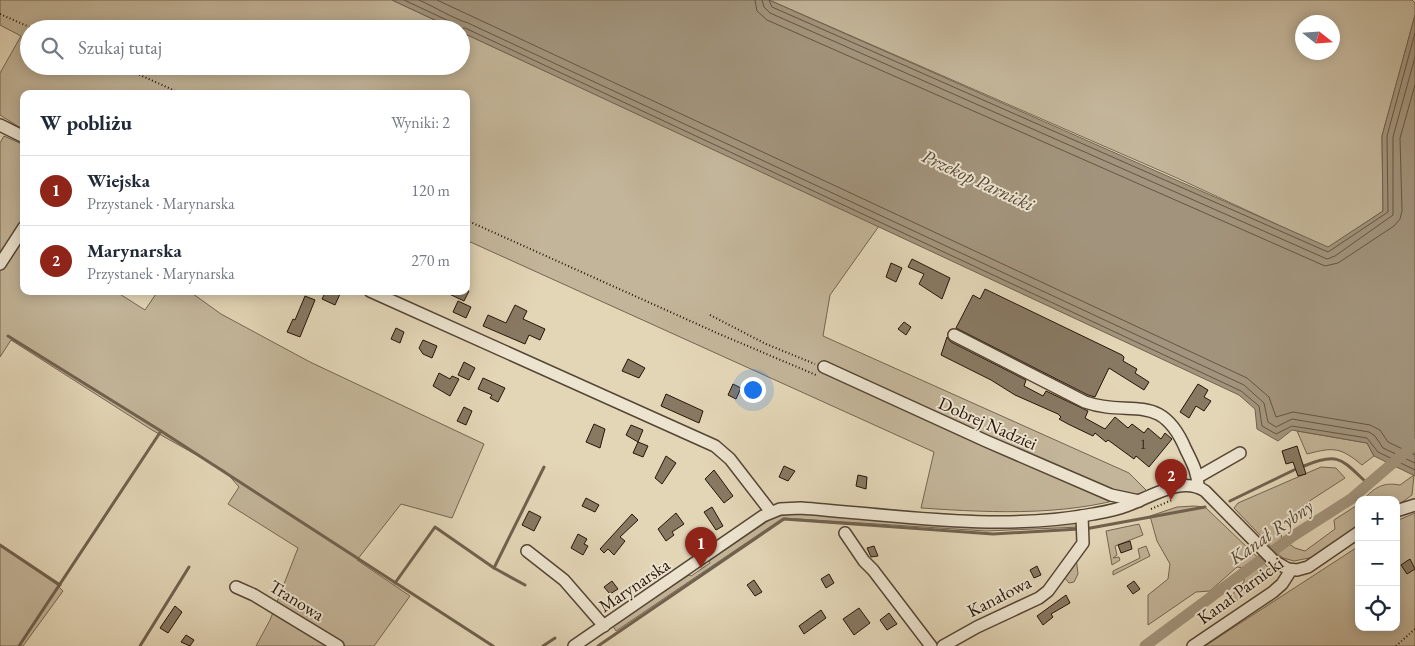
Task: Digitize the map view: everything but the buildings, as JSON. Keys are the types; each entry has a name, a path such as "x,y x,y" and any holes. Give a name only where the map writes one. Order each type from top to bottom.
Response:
{"street":[{"path":"0,125 20,135"},
{"path":"0,264 20,233"},
{"path":"379,295 715,446 730,459 771,512"},
{"path":"954,335 1085,402 1096,406 1138,408 1164,417 1182,439 1201,486 1274,561 1283,568 1291,570"},
{"name":"Dobrej Nadziei","path":"822,372 1111,496 1143,506"},
{"path":"1201,486 1240,453"},
{"name":"Marynarska","path":"574,646 771,512 785,508 976,520 1082,519 1117,509 1143,506 1178,486 1201,486"},
{"path":"1400,510 1415,505"},
{"name":"Kanałowa","path":"943,646 1039,598 1054,584 1080,549 1084,535 1082,519"},
{"path":"845,532 864,561 931,646"},
{"name":"Kanał Parnicki","path":"1193,646 1274,592 1287,578 1291,570 1308,566 1355,535"},
{"path":"527,551 564,580 604,626"},
{"name":"Tranowa","path":"236,588 254,595 338,646"}],"path":[{"path":"0,14 20,23"},
{"path":"140,75 173,90"},
{"path":"470,222 822,372"},
{"path":"710,315 822,372"},
{"path":"1143,506 1176,498"},
{"path":"1396,646 1415,629"}],"shaded area":[{"path":"0,0 392,0 435,20 20,20 20,35 0,25"},
{"path":"769,0 1412,0 1415,3 1415,15 1382,136 1383,211 1328,248 1177,178"},
{"path":"470,36 879,226 830,295 823,336 1129,473 1147,491 1120,499 1064,509 1006,512 921,508 934,452 470,242 470,90 20,90 20,128 0,115 0,73 20,38 20,75 470,75"},
{"path":"4,136 20,143 20,225 0,255 0,143"},
{"path":"20,242 20,295 121,295 145,310 155,295 195,295 221,314 310,362 484,444 452,518 401,504 357,560 410,596 374,646 256,646 270,620 298,548 228,504 239,487 225,471 152,430 11,340 0,357 0,268"},
{"path":"1297,431 1367,443 1374,456 1362,465 1348,455 1336,450 1324,450 1307,454"},
{"path":"1321,467 1336,468 1345,478 1311,500 1280,526 1282,539 1295,548 1305,551 1335,529 1334,520 1355,507 1355,527 1314,557 1294,561 1283,558 1277,553 1234,508 1238,503"},
{"path":"1414,475 1412,495 1400,504 1400,496 1367,496 1384,485 1400,485"},
{"path":"1177,507 1205,507 1272,571 1227,609 1227,600 1244,582 1243,568 1237,567 1210,591 1196,592 1148,625 1148,595 1168,579 1170,564 1157,541 1150,516"},
{"path":"794,513 973,524 1081,522 1081,527 986,531 783,518 616,631 613,626 689,575 691,576 710,563 709,561 774,517"},
{"path":"1415,513 1415,646 1205,646 1355,549 1355,631 1400,631 1400,519"},
{"path":"1139,524 1143,535 1115,546 1117,555 1113,558 1119,557 1120,560 1112,565 1106,531"},
{"path":"0,546 56,584 63,591 23,646 0,646"},
{"path":"1146,546 1150,556 1113,575 1113,571 1140,558 1138,549"},
{"path":"1076,557 1078,574 1074,582 1069,583 1064,577"}],"water":[{"name":"Przekop Parnicki","path":"392,0 769,0 1328,247 1383,211 1382,136 1415,15 1415,476 1374,456 1367,443 1292,430 1278,441 1257,429 1255,409 1239,395 470,36 470,20 435,20"}],"waterway":[{"path":"8,336 161,431 493,646"},
{"path":"19,646 161,431"},
{"name":"Kanał Rybny","path":"1145,646 1293,536 1351,499 1415,444"},
{"path":"1304,466 1326,459 1340,460 1368,484"},
{"path":"395,583 435,527 494,568 544,467"},
{"path":"1230,501 1296,469"},
{"path":"1085,529 1205,507"},
{"path":"598,646 784,519 993,534 1079,529"},
{"path":"0,545 60,585"},
{"path":"140,646 189,567"},
{"path":"494,568 525,585"},
{"path":"543,646 555,638"}],"place":[{"name":"Marynarska","path":"1171,500"},
{"name":"Wiejska","path":"701,568"}]}
